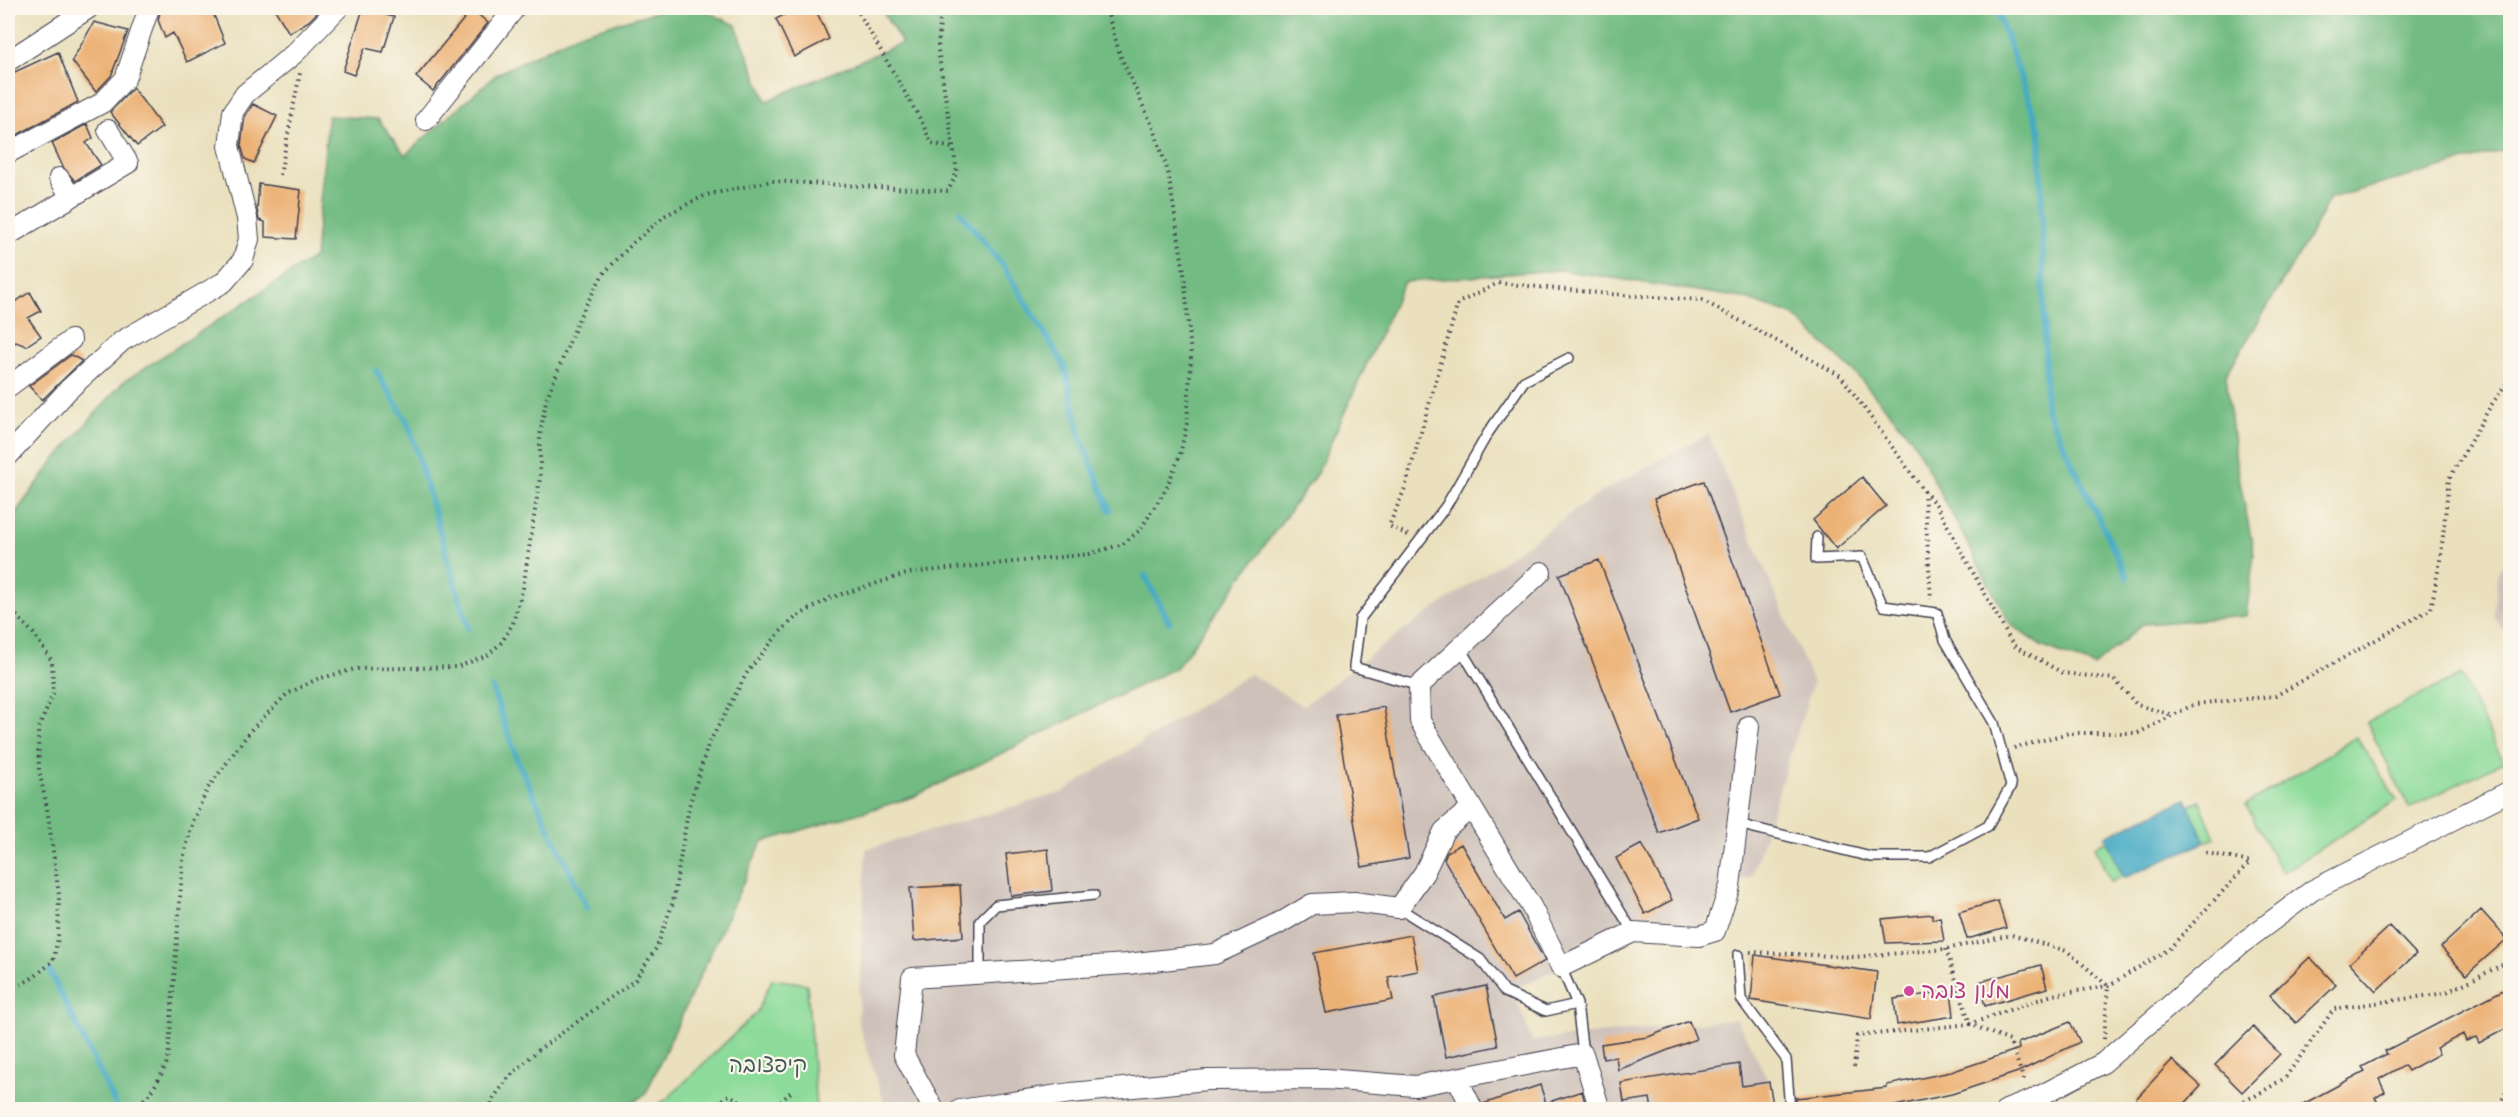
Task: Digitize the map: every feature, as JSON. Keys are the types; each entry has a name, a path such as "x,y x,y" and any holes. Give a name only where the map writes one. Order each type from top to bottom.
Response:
{"street":[{"path":"8,61 89,8"},
{"path":"8,153 102,103 125,79 149,8"},
{"path":"8,456 69,389 122,341 224,282 243,260 249,239 247,214 229,146 233,112 245,94 305,42 338,8"},
{"path":"426,120 515,8"},
{"path":"8,235 128,163 108,129"},
{"path":"59,178 71,197"},
{"path":"8,387 70,340"},
{"path":"1541,572 1419,686 1420,721 1470,808 1532,908 1561,967 1633,932 1699,936 1715,931 1730,886 1749,726"},
{"path":"2007,1110 2032,1100 2103,1063 2241,944 2313,890 2511,791"},
{"path":"934,1110 904,1055 912,978 1127,964 1215,954 1277,925 1312,904 1354,902 1399,908 1424,873 1444,831 1470,808"},
{"path":"960,1110 1071,1093 1207,1080 1325,1079 1415,1086 1582,1054 1600,1110"},
{"path":"1457,1078 1473,1110"}],"lane":[{"path":"1419,686 1354,667 1360,620 1446,506 1488,433 1524,381 1569,358"},
{"path":"1738,824 1871,857 1929,857 1988,826 2012,786 1994,723 1945,640 1937,614 1883,606 1862,557 1816,559 1817,537"},
{"path":"1460,648 1633,932"},
{"path":"980,974 980,921 996,905 1094,895"},
{"path":"1399,908 1480,959 1505,992 1546,1011 1577,1004"},
{"path":"1738,955 1741,999 1786,1059 1790,1110"},
{"path":"1561,967 1577,1004 1582,1054"}],"path":[{"path":"856,8 922,122 931,143 952,148"},
{"path":"129,1110 140,1104 159,1082 168,1060 183,859 193,821 208,788 251,730 287,694 317,679 355,669 457,667 488,655 502,642 513,623 523,588 540,478 540,436 546,400 580,316 603,274 634,242 666,215 706,195 772,181 948,191 957,172 938,50 940,8"},
{"path":"489,1110 493,1098 508,1078 537,1051 635,980 657,947 673,902 689,806 708,745 748,671 788,624 830,598 909,573 1089,554 1123,544 1140,530 1166,489 1180,455 1187,423 1191,356 1184,272 1168,172 1155,132 1120,55 1106,8"},
{"path":"280,176 305,42"},
{"path":"1419,541 1389,526 1405,488 1458,303 1498,283 1702,300 1841,376 1936,505 2013,645 2063,673 2114,679 2137,705 2173,715"},
{"path":"2002,751 2069,733 2138,733 2196,704 2275,696 2431,609 2441,555 2449,478 2490,407 2511,378"},
{"path":"1924,491 1932,602 1937,614"},
{"path":"8,607 33,633 52,661 54,694 38,730 39,770 58,895 58,938 53,961 34,977 20,985 8,987"},
{"path":"1854,1067 1857,1036 1970,1024 2052,995 2108,986 2169,949 2250,862 2203,852"},
{"path":"1738,955 1754,951 1854,957 1946,949 2012,935 2067,951 2108,986"},
{"path":"1946,949 1970,1024 2010,1041 2032,1100"},
{"path":"2222,1110 2255,1096 2285,1078 2334,1009 2445,993 2511,961"},
{"path":"2103,1063 2108,986"},
{"path":"2497,1110 2511,1084"},
{"path":"772,1110 793,1090"},
{"path":"708,1110 729,1095 754,1109"}],"shaded area":[{"path":"1708,434 1813,683 1752,876 1730,886 1715,905 1702,928 1633,932 1513,990 1532,1041 1737,1019 1769,1082 1774,1109 886,1109 858,1022 866,849 1061,793 1250,674 1303,706 1383,645 1600,493"},
{"path":"2510,553 2510,640 2494,617 2498,572"}],"green space":[{"path":"669,8 699,8 736,25 766,101 902,43 880,8 2510,8 2510,149 2330,198 2308,239 2226,375 2236,461 2254,554 2246,616 2143,624 2094,666 2041,646 2010,624 1911,437 1855,373 1793,315 1743,298 1560,270 1404,282 1317,473 1177,667 913,797 762,842 646,1093 625,1109 8,1109 8,523 53,462 123,382 315,257 328,116 378,119 405,155 497,74 578,34"},
{"path":"2461,675 2503,762 2409,808 2367,722"},
{"path":"2356,737 2397,800 2282,873 2246,805"},
{"path":"2200,801 2215,838 2110,882 2095,846"},
{"name":"קיפצובה","path":"772,979 807,984 816,1109 650,1109 667,1099 757,1012"}],"water":[{"path":"2186,799 2205,842 2124,878 2105,836"}],"building":[{"path":"161,8 211,8 225,43 187,62 173,33 165,38 158,20"},
{"path":"274,8 322,8 309,21 289,33"},
{"path":"797,8 815,8 829,39 794,57 776,19"},
{"path":"363,9 394,17 383,52 365,48 354,75 343,71"},
{"path":"472,9 488,23 433,91 416,77"},
{"path":"94,22 128,31 111,76 96,92 72,61"},
{"path":"58,52 78,102 8,140 8,75"},
{"path":"133,88 162,127 137,146 110,112"},
{"path":"253,104 277,116 254,163 245,159 241,145 245,116"},
{"path":"87,124 93,138 86,143 101,165 75,181 63,167 52,143"},
{"path":"259,184 301,190 296,239 265,237 265,222 259,220 257,210"},
{"path":"30,292 41,311 28,318 41,336 26,346 16,342 8,346 8,307"},
{"path":"71,355 82,361 42,400 29,386"},
{"path":"1862,477 1886,506 1836,549 1813,520"},
{"path":"1704,481 1780,694 1730,712 1654,499"},
{"path":"1599,560 1698,818 1659,833 1559,575"},
{"path":"1384,707 1409,858 1362,867 1336,715"},
{"path":"1461,844 1505,920 1518,912 1545,961 1513,979 1444,859 1447,852"},
{"path":"1642,844 1672,900 1645,914 1616,858"},
{"path":"1048,849 1052,891 1011,896 1006,854"},
{"path":"960,885 963,937 914,941 910,888"},
{"path":"1998,901 2006,928 1967,939 1959,912"},
{"path":"2481,910 2507,939 2466,975 2441,947"},
{"path":"1932,914 1932,919 1940,917 1944,941 1886,943 1882,919"},
{"path":"2390,926 2416,954 2376,991 2350,963"},
{"path":"1411,935 1418,971 1388,977 1393,1000 1326,1013 1314,953"},
{"path":"1755,955 1877,972 1871,1019 1751,1000"},
{"path":"2310,957 2336,985 2296,1023 2270,995"},
{"path":"2041,965 2047,988 1985,1006 1979,982"},
{"path":"1486,986 1498,1046 1446,1057 1434,997"},
{"path":"2505,989 2511,1000 2511,1026 2479,1043 2476,1037 2466,1041 2463,1034 2436,1048 2439,1054 2408,1071 2404,1065 2379,1079 2385,1092 2375,1098 2379,1104 2368,1110 2292,1110 2365,1071 2362,1067 2387,1054 2385,1051"},
{"path":"1951,991 1954,1016 1897,1025 1894,999"},
{"path":"1689,1021 1696,1039 1618,1070 1616,1057 1603,1059 1601,1044 1648,1037"},
{"path":"2070,1022 2080,1042 2018,1072 1952,1094 1876,1110 1797,1110 1796,1098 1887,1088 1887,1085 1951,1072 2019,1049 2018,1043"},
{"path":"2253,1027 2280,1054 2242,1092 2215,1065"},
{"path":"2172,1060 2201,1086 2179,1110 2146,1110 2135,1100"},
{"path":"1739,1064 1742,1086 1769,1082 1774,1110 1652,1110 1650,1098 1624,1102 1621,1083"},
{"path":"1540,1085 1546,1103 1582,1091 1587,1110 1485,1110 1483,1104"}],"waterway":[{"path":"1996,8 2040,131 2046,408 2127,577"},
{"path":"960,212 1004,267 1064,365 1081,439 1110,510"},
{"path":"376,371 409,425 468,628"},
{"path":"1145,576 1169,622"},
{"path":"492,688 518,762 587,908"},
{"path":"50,972 116,1105"}],"place":[{"name":"מלון צובה","path":"1909,991"}]}
